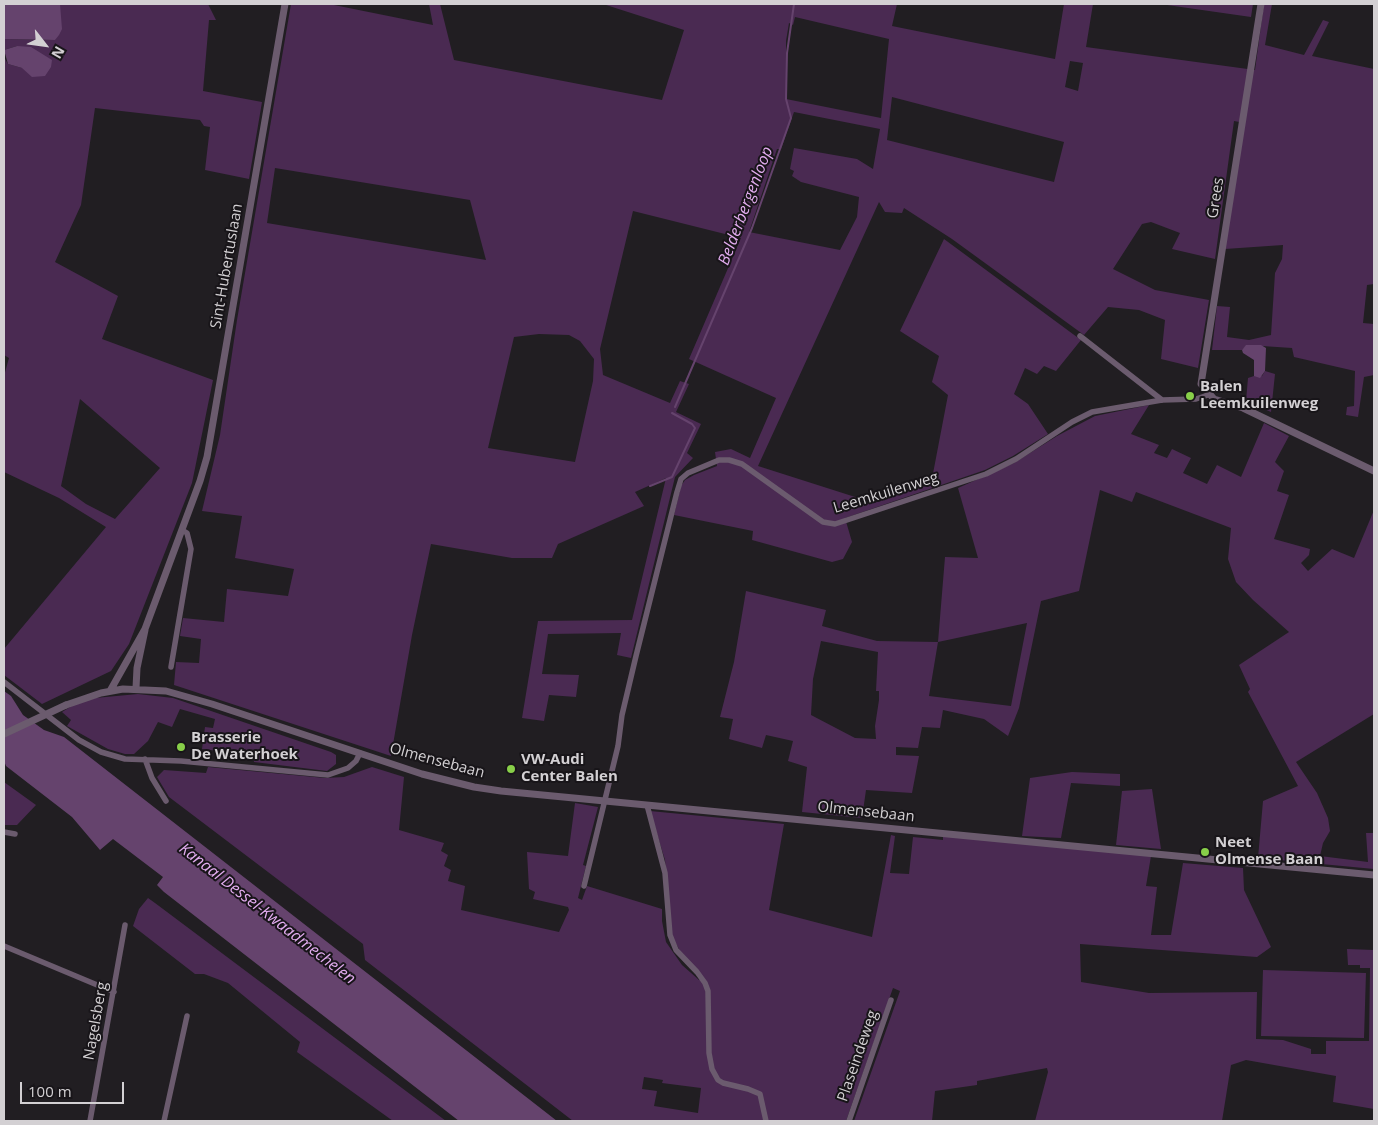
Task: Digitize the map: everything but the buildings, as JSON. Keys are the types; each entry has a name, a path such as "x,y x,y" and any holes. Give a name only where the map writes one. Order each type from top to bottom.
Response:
{"street":[{"name":"Sint-Hubertuslaan","path":"136,688 136,668 145,629 200,480 212,428 286,4"},
{"name":"Grees","path":"1208,394 1201,380 1261,4"},
{"path":"1080,336 1162,400"},
{"path":"1208,394 1220,401 1243,408 1374,472"},
{"name":"Leemkuilenweg","path":"584,886 618,746 622,715 677,492 681,479 688,473 719,460 729,460 742,464 823,522 835,524 986,474 1016,459 1092,412 1162,400 1196,399 1208,394"},
{"path":"171,667 191,549 187,533 182,530"},
{"name":"Sint-Hubertuslaan","path":"110,691 145,629"},
{"path":"4,682 59,726 101,752 125,759 145,759 328,775 348,768 356,761 360,754"},
{"name":"Olmensebaan","path":"4,734 66,705 110,691 136,688 182,694 422,774 474,787 1374,875"},
{"path":"145,759 152,778 166,800"},
{"path":"647,805 666,873 670,935 676,950 697,972 708,991 709,1053 712,1069 718,1080 723,1083 760,1094 766,1121"},
{"path":"4,832 15,834"},
{"name":"Nagelsberg","path":"90,1121 126,925"},
{"path":"4,946 114,992"},
{"name":"Plaseindeweg","path":"849,1121 891,1000"},
{"path":"164,1121 188,1016"}],"shaded area":[{"path":"60,4 208,4 216,20 209,20 203,91 262,102 249,179 205,170 210,127 204,126 200,120 95,108 81,205 55,262 118,296 102,339 213,380 192,483 129,644 111,671 42,704 4,675 4,649 106,527 59,498 4,472 4,376 9,358 4,355 4,57 8,64 22,68 17,46 4,50 4,39 55,40","holes":["80,399 160,468 115,519 86,504 61,486"]},
{"path":"291,4 329,4 433,25 429,4 440,4 454,60 662,100 684,30 603,4 897,4 892,26 1055,59 1064,4 1093,4 1086,47 1255,70 1264,4 1272,4 1265,45 1304,55 1323,20 1329,22 1312,56 1374,69 1374,284 1367,285 1363,323 1374,324 1374,375 1364,377 1358,417 1346,415 1347,407 1354,406 1355,371 1294,357 1292,348 1247,345 1242,350 1212,350 1217,306 1230,307 1227,337 1249,340 1271,335 1275,273 1282,259 1283,245 1225,249 1245,123 1234,121 1215,259 1172,249 1180,233 1151,222 1142,224 1113,269 1155,290 1209,300 1198,368 1161,359 1165,320 1139,310 1108,307 1084,335 952,239 904,208 902,213 885,212 879,202 758,466 874,503 931,484 948,395 932,382 939,356 900,331 944,239 1081,340 1056,371 1044,366 1037,374 1025,368 1014,394 1028,404 1048,434 1013,456 985,470 845,518 852,542 843,559 832,562 752,540 753,531 674,515 681,486 685,480 694,475 717,466 715,452 731,449 750,458 776,398 689,359 741,238 633,211 600,349 603,375 670,403 680,381 689,384 676,412 701,424 687,453 693,458 675,477 631,658 617,655 621,633 548,634 542,674 579,675 576,697 549,695 544,721 522,718 538,621 632,620 666,478 635,492 644,506 558,544 552,558 512,558 431,544 412,635 391,756 174,685 176,662 199,663 201,639 180,636 183,618 224,622 227,589 288,596 294,569 235,558 242,516 202,511 220,435 237,320","holes":["795,17 889,39 881,118 786,99 786,41 789,23 793,25","1070,61 1083,63 1078,91 1065,87","892,97 1064,142 1054,182 887,140","794,112 880,129 873,169 857,159 794,148 790,169 794,171 792,176 801,182 859,197 857,217 840,250 749,232 777,149 781,149","275,168 470,200 486,260 267,223","539,334 569,335 580,341 594,359 593,381 575,462 488,448 514,337"]},
{"path":"1160,4 1253,4 1251,17"},
{"path":"1265,371 1275,374 1271,412 1246,401 1248,378 1262,376"},
{"path":"1149,405 1131,434 1159,445 1154,453 1167,458 1172,449 1191,458 1183,473 1207,484 1217,465 1241,477 1264,423 1289,436 1275,462 1284,471 1277,491 1289,495 1274,539 1310,549 1309,555 1301,563 1308,571 1332,549 1354,558 1374,510 1374,714 1296,762 1317,793 1328,818 1330,831 1323,843 1320,856 1368,862 1366,833 1374,833 1374,869 1258,858 1263,801 1298,786 1248,692 1250,689 1239,665 1289,632 1236,582 1228,559 1231,528 1136,492 1132,502 1100,490 1079,591 1041,601 1019,708 1008,736 984,719 943,710 940,728 922,727 918,748 896,747 896,755 919,756 912,793 866,790 862,818 802,812 807,767 788,761 793,741 766,735 762,748 729,739 733,719 720,717 734,662 746,591 826,610 822,626 877,641 938,642 945,557 978,558 958,488 1014,463 1057,436 1095,416","holes":["1027,623 1011,706 929,696 938,642","821,641 878,652 876,691 879,691 879,700 875,726 876,739 855,738 811,715 813,679"]},
{"path":"138,694 173,698 331,752 336,755 336,764 327,771 254,762 253,755 202,749 205,727 213,728 215,719 180,709 172,727 158,722 148,741 134,754 125,754 108,749 67,726 71,720 62,712 75,704 95,698"},
{"path":"208,767 325,778 344,777 372,767 404,777 399,830 444,843 441,851 448,855 444,866 451,870 448,881 465,886 461,910 559,932 569,910 568,907 533,899 535,892 529,889 527,852 568,856 575,803 598,807 583,865 586,866 578,898 582,900 587,886 662,909 666,942 682,965 699,980 701,979 681,953 672,936 665,860 650,811 784,824 769,910 872,937 891,835 895,836 890,873 909,874 913,837 943,840 943,836 1151,856 1146,886 1157,887 1151,935 1171,935 1183,863 1243,868 1244,890 1271,947 1257,957 1080,944 1081,982 1149,993 1257,992 1256,1039 1283,1040 1311,1049 1311,1054 1326,1054 1326,1041 1369,1041 1370,968 1360,968 1360,965 1348,965 1347,949 1374,950 1374,1109 1333,1102 1336,1076 1246,1060 1231,1065 1222,1121 1035,1121 1048,1072 1047,1068 977,1081 977,1085 935,1091 932,1121 854,1121 900,991 893,988 846,1121 573,1121 365,960 363,944 169,797 157,777 164,770 206,773","holes":["644,1077 663,1080 662,1083 701,1088 698,1113 654,1106 657,1091 642,1089"]},
{"path":"1072,772 1120,774 1120,786 1071,783 1061,838 1022,836 1030,778"},
{"path":"4,782 36,805 17,825 4,825"},
{"path":"1152,789 1161,849 1116,845 1122,791"},
{"path":"148,898 446,1121 393,1121 297,1052 300,1042 228,983 204,974 195,974 133,926 139,909"},
{"path":"1263,970 1366,973 1364,1038 1261,1036"}],"water":[{"path":"4,4 60,4 62,29 55,40 4,39"},
{"path":"17,46 31,47 52,60 51,67 45,76 32,77 22,68 8,64 4,50"},
{"path":"1246,345 1261,345 1266,348 1265,371 1260,378 1254,376 1254,360 1243,353 1242,350"},
{"name":"Kanaal Dessel-Kwaadmechelen","path":"4,691 11,696 23,715 44,730 64,737 557,1121 459,1121 164,892 157,885 163,877 113,839 100,850 72,817 6,766 4,761"}],"waterway":[{"name":"Belderbergenloop","path":"675,407 752,228 791,118 786,99 787,53 794,4"},
{"name":"Belderbergenloop","path":"650,486 672,477 695,428 692,424 672,413"}],"place":[{"name":"Balen Leemkuilenweg","path":"1190,396"},
{"name":"Brasserie De Waterhoek","path":"181,747"},
{"name":"VW-Audi Center Balen","path":"511,769"},
{"name":"Neet Olmense Baan","path":"1205,852"}]}
